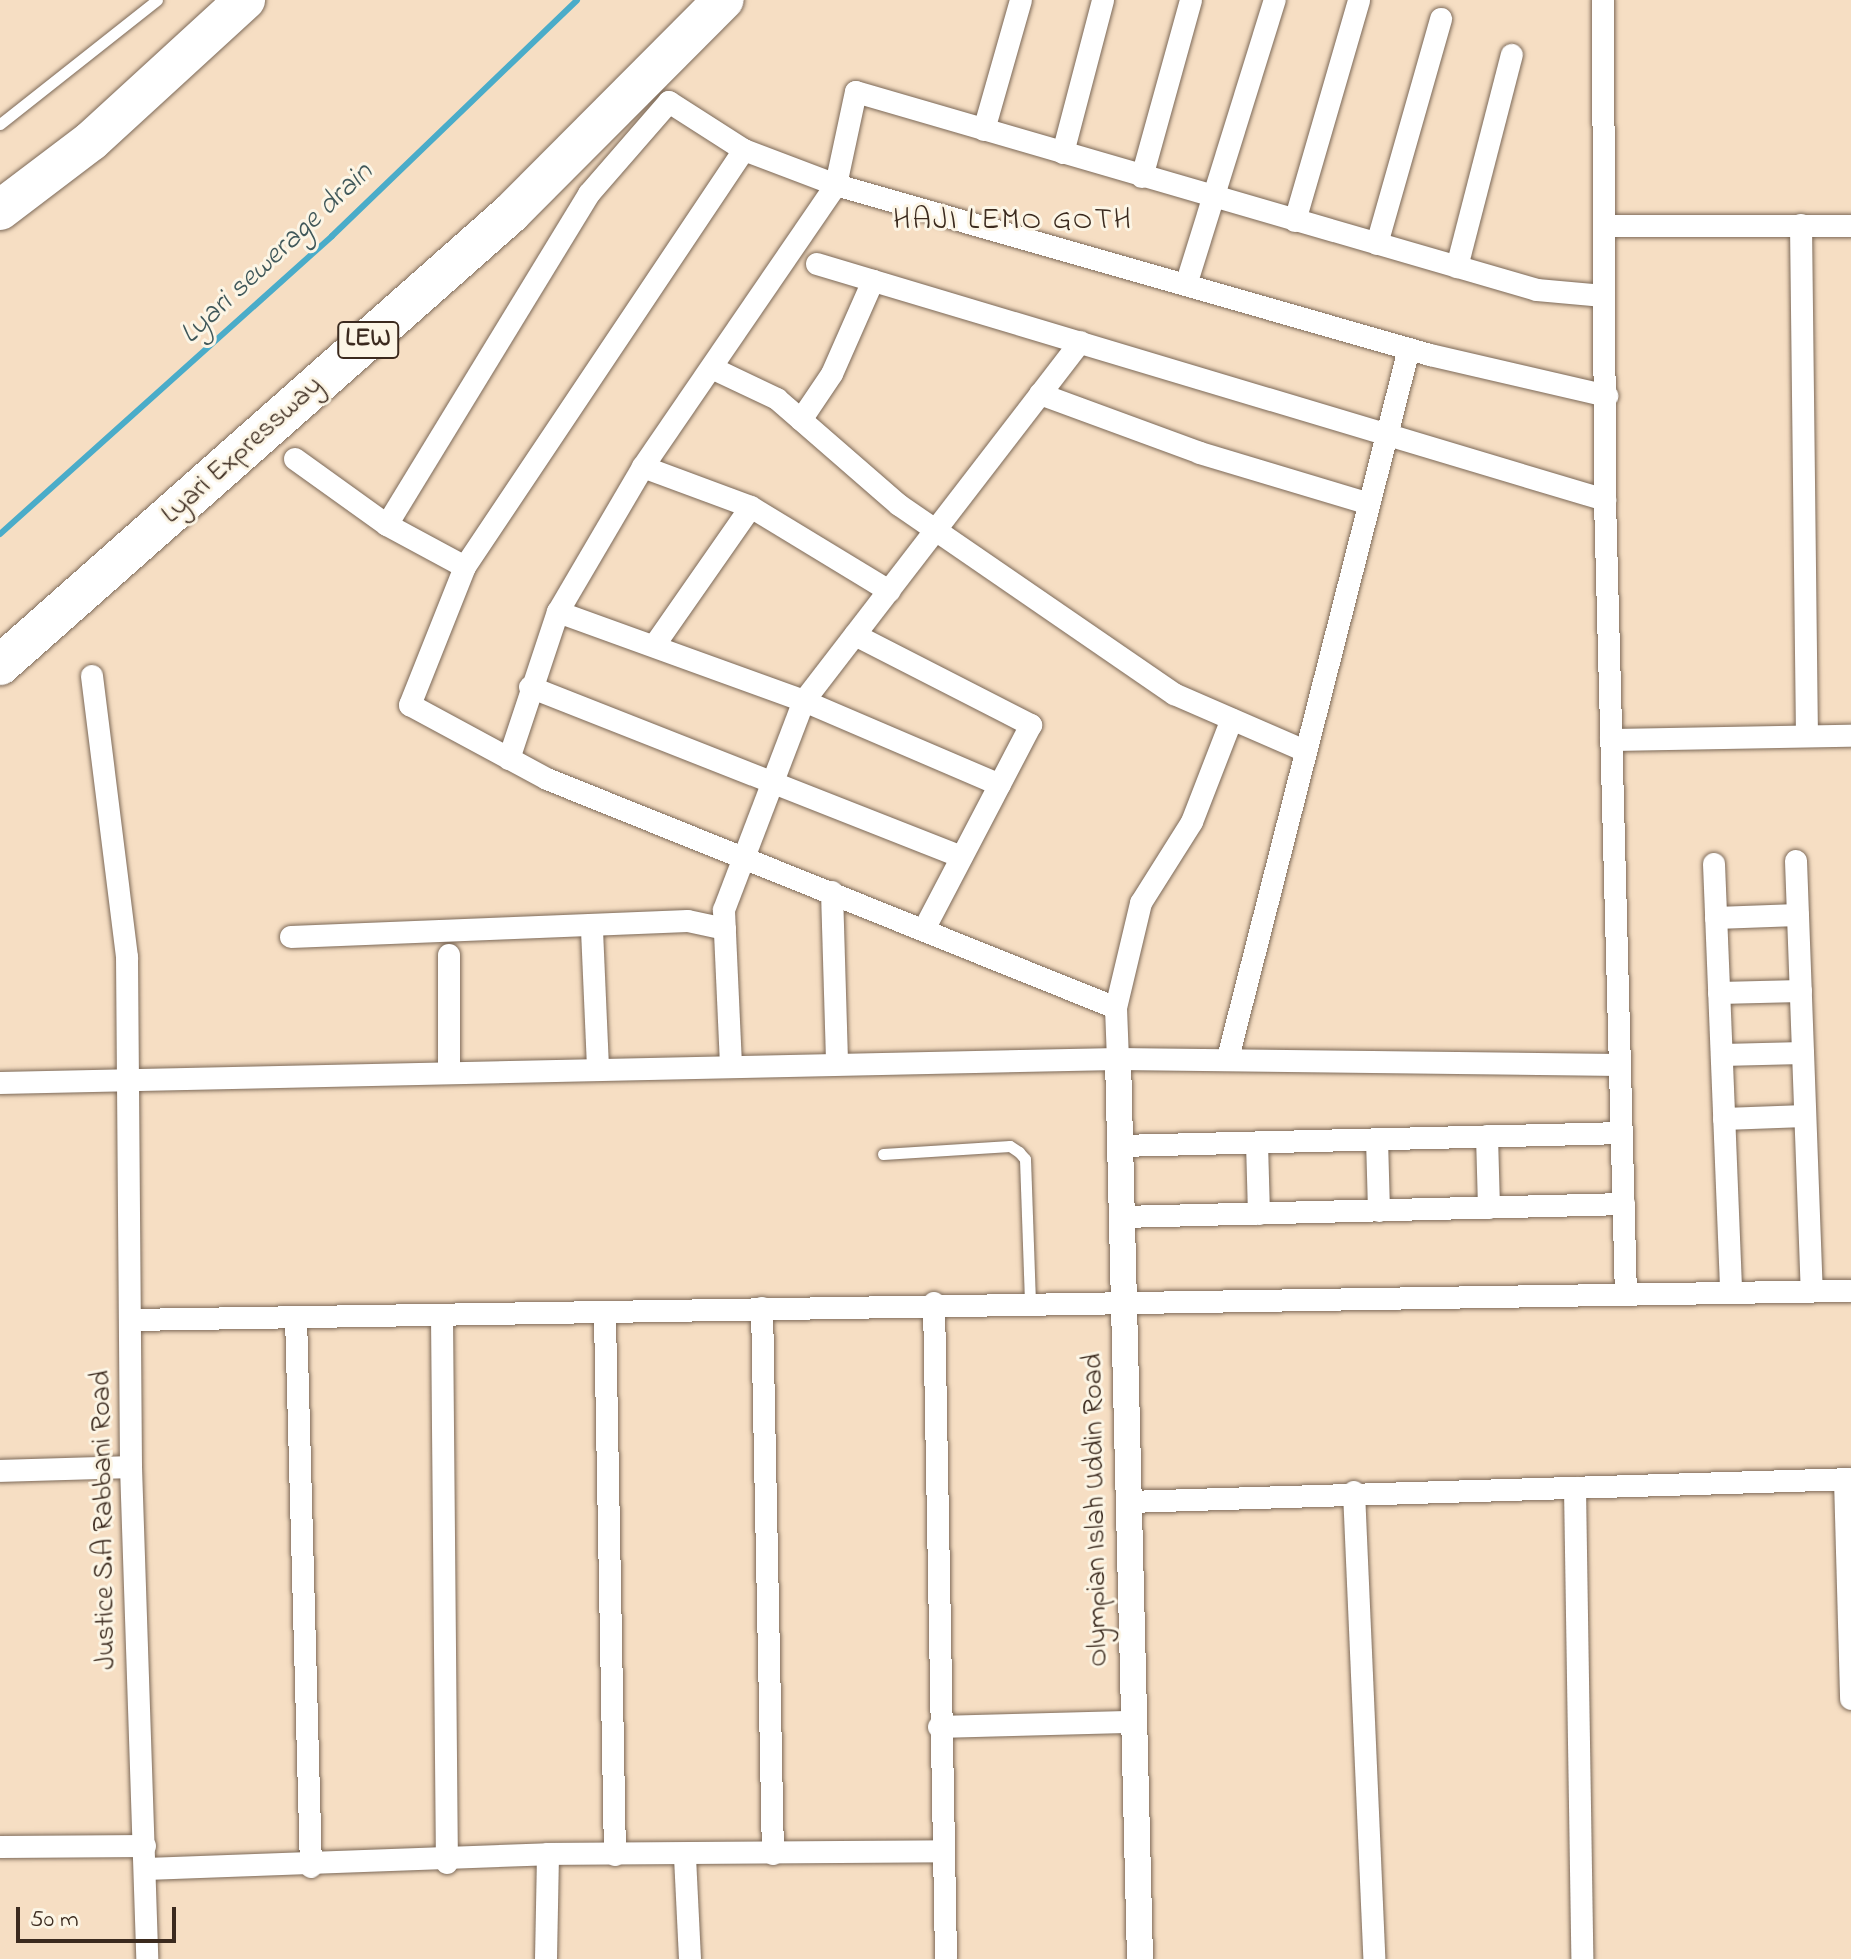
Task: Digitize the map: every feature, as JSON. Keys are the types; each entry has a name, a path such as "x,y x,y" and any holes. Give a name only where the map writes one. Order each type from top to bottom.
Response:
{"highway":[{"path":"0,210 91,141 245,0"},
{"name":"Lyari Expressway","path":"0,665 511,213 723,0"}],"street":[{"path":"984,130 1021,0"},
{"path":"1063,153 1103,0"},
{"path":"1142,177 1191,0"},
{"path":"1187,282 1275,0"},
{"path":"1295,221 1359,0"},
{"path":"1603,0 1607,396 1605,500 1626,1295"},
{"path":"1377,244 1441,19"},
{"path":"1457,267 1512,55"},
{"path":"509,759 530,687 558,612 643,467 716,370 836,185 856,92 1537,290 1604,296"},
{"path":"387,525 589,194 669,102 744,150 836,185 1187,282 1409,349 1607,396"},
{"path":"744,150 465,567 410,705 509,759 1116,1008"},
{"path":"1801,225 1807,736"},
{"path":"1604,226 1851,226"},
{"path":"817,264 1384,437 1605,500"},
{"path":"801,420 832,374 873,281"},
{"path":"731,1065 725,929 745,856 804,701 1080,342"},
{"path":"1228,1058 1367,503 1409,349"},
{"path":"716,370 777,399 935,532 1174,694 1305,751"},
{"path":"1040,394 1200,453 1367,503"},
{"path":"295,459 387,525 465,567"},
{"path":"643,467 751,507 889,591"},
{"path":"654,646 751,507"},
{"path":"558,612 804,701 1000,785"},
{"path":"855,635 1031,725 924,930"},
{"name":"Justice S.A Rabbani Road","path":"92,676 127,957 131,1467 147,1959"},
{"path":"530,687 962,857"},
{"path":"1118,1059 1116,1008 1141,903 1192,822 1232,719"},
{"path":"1611,740 1851,736"},
{"path":"1796,861 1812,1291"},
{"path":"1714,864 1731,1292"},
{"path":"832,892 837,1062"},
{"path":"1716,918 1798,915"},
{"path":"291,937 688,921 725,929"},
{"path":"592,930 598,1068"},
{"path":"449,955 449,1072"},
{"path":"1719,993 1801,991"},
{"path":"1722,1055 1803,1053"},
{"path":"0,1083 837,1062 1228,1058 1620,1065"},
{"name":"Olympian Islah Uddin Road","path":"1118,1059 1140,1959"},
{"path":"1724,1119 1805,1116"},
{"path":"1120,1146 1622,1133"},
{"path":"1487,1136 1489,1208"},
{"path":"1377,1139 1379,1211"},
{"path":"1257,1143 1259,1214"},
{"path":"1122,1217 1624,1204"},
{"path":"131,1320 605,1315 934,1303 1123,1305 1851,1291"},
{"path":"934,1303 939,1727 946,1959"},
{"path":"762,1308 773,1854"},
{"path":"605,1315 615,1855"},
{"path":"296,1317 311,1867"},
{"path":"442,1317 447,1863"},
{"path":"0,1471 131,1467"},
{"path":"1129,1502 1354,1492 1848,1480 1851,1699"},
{"path":"1575,1488 1582,1959"},
{"path":"1354,1492 1374,1959"},
{"path":"939,1727 1134,1722"},
{"path":"0,1847 311,1867 447,1863 548,1854 685,1857 942,1851"},
{"path":"546,1959 548,1854"},
{"path":"685,1857 690,1959"}],"lane":[{"path":"0,124 157,0"},
{"path":"883,1154 1010,1146 1019,1152 1025,1159 1030,1302"}],"waterway":[{"name":"Lyari sewerage drain","path":"0,534 332,236 577,0"}],"district":[{"name":"HAJI LEMO GOTH","path":"1013,221"}]}
